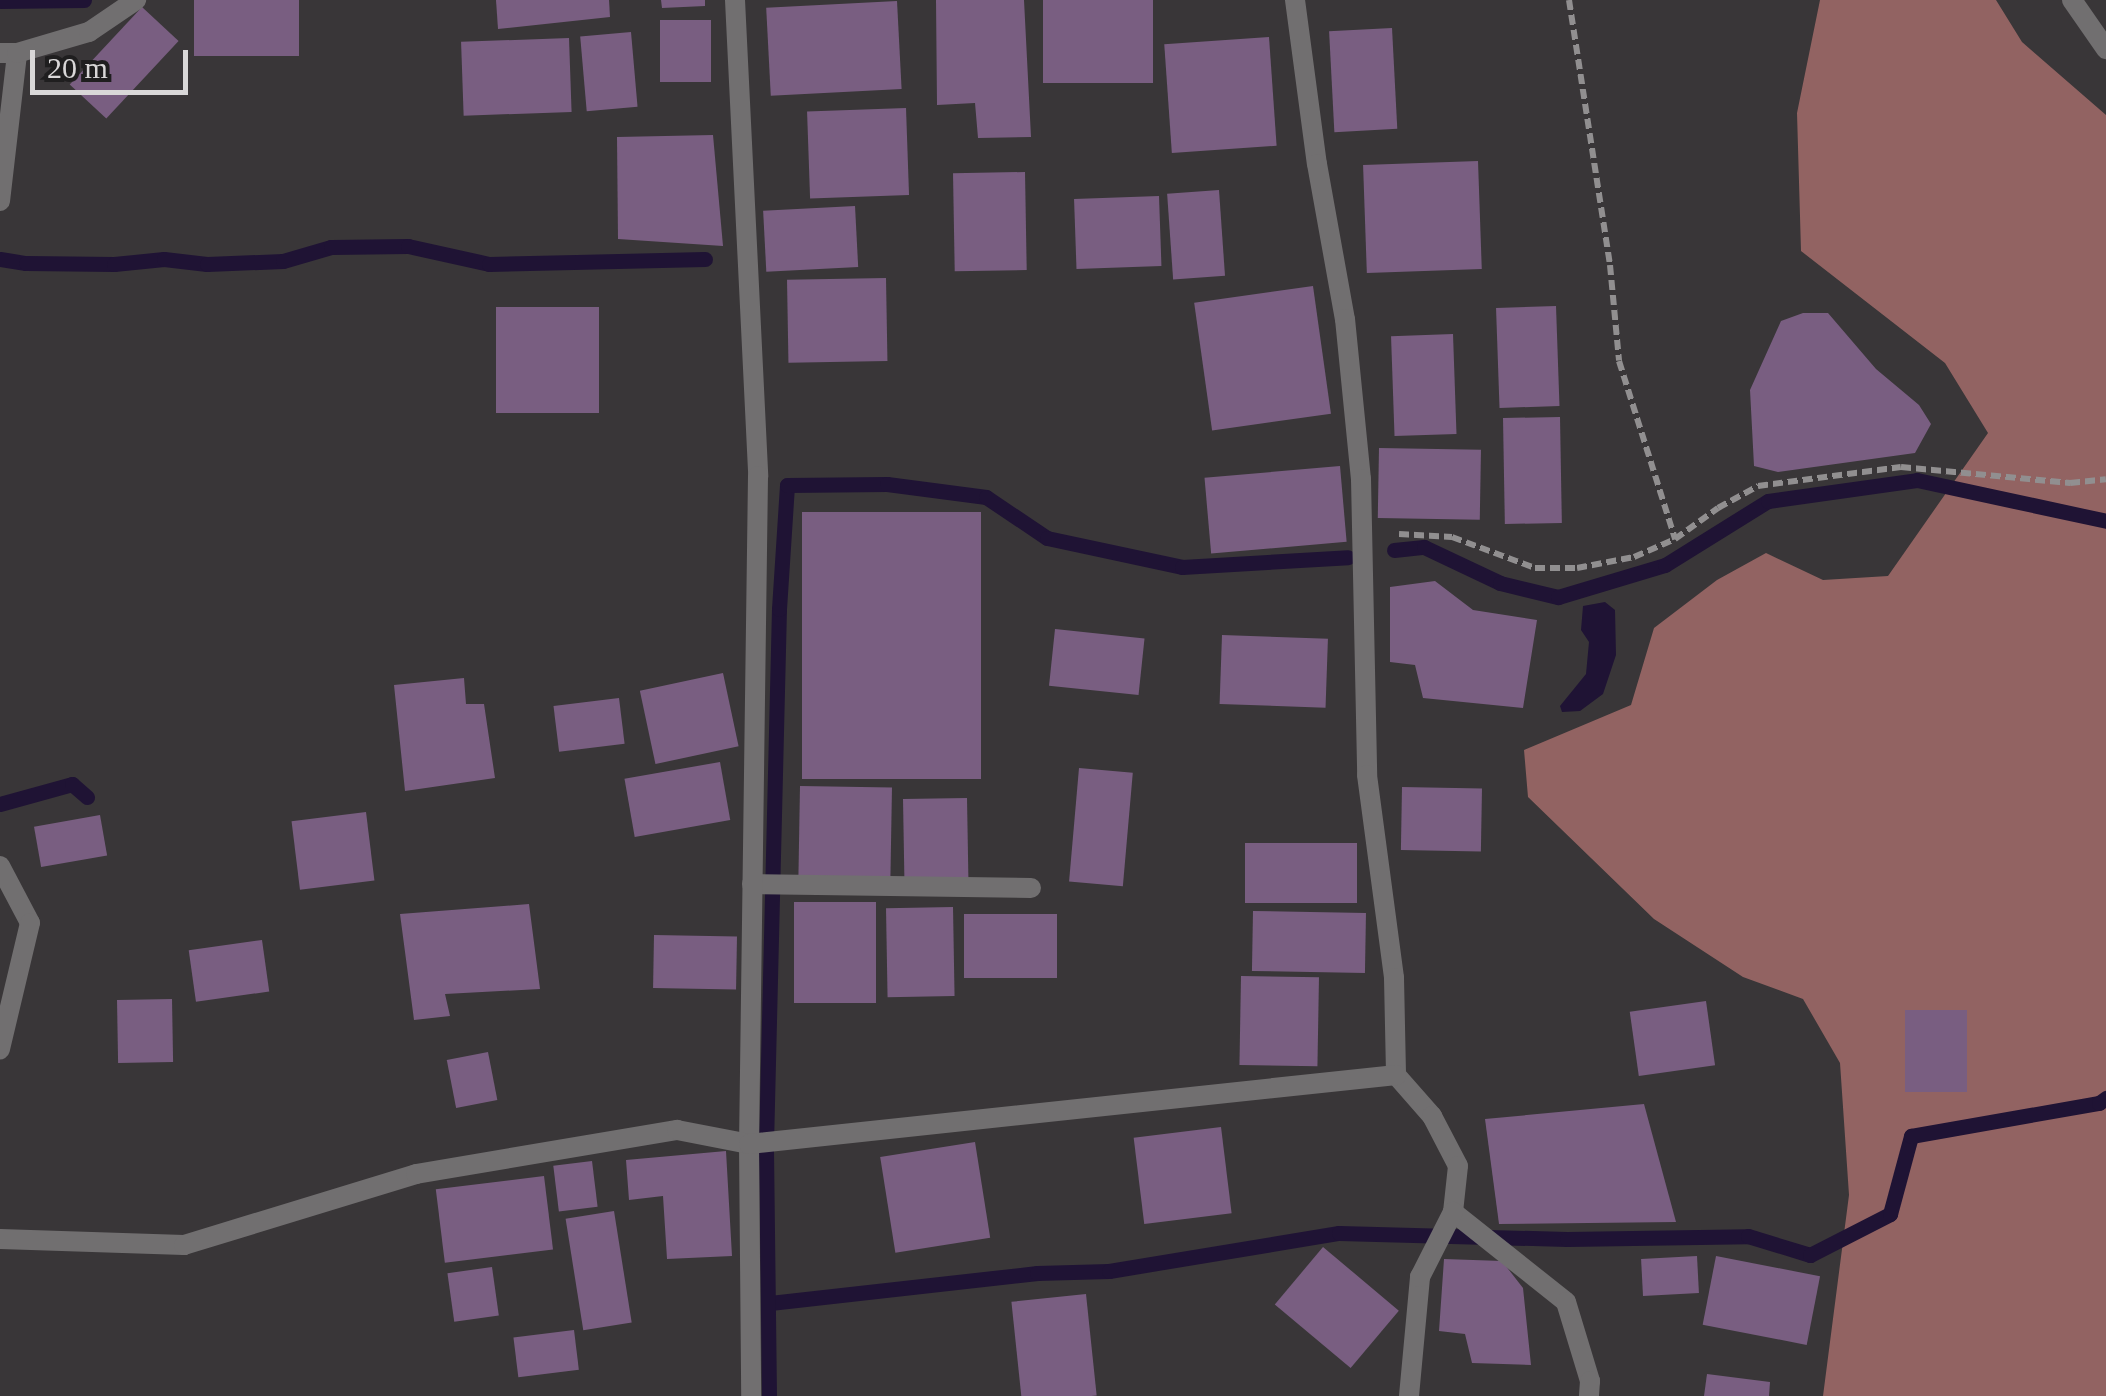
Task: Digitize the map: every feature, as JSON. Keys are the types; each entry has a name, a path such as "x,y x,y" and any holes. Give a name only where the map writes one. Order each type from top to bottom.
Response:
{"street":[{"path":"0,201 9,53 88,32 136,0"},
{"path":"735,0 758,476 748,1144 751,1396"},
{"path":"1296,0 1317,164 1345,319 1363,532 1367,775 1394,978 1396,1074 1432,1116 1458,1166 1453,1212 1420,1277 1409,1396"},
{"path":"2072,0 2106,50"},
{"path":"0,866 30,923 0,1049"},
{"path":"752,884 1030,888"},
{"path":"0,1239 184,1244 416,1174 677,1130 748,1144 1396,1074"},
{"path":"1453,1212 1566,1302 1590,1381 1589,1396"}],"path":[{"path":"1569,0 1610,264 1619,361 1675,539"},
{"path":"1363,532 1452,537 1535,568 1577,568 1620,560 1675,539 1758,486 1870,468 1901,467 2070,483 2106,479"}],"shaded area":[{"path":"1820,0 1996,0 2022,42 2106,115 2106,1396 1823,1396 1849,1195 1840,1063 1803,999 1743,977 1654,919 1528,797 1524,750 1631,705 1654,628 1717,580 1766,553 1823,580 1888,576 1988,433 1945,363 1801,251 1797,113"},
{"path":"1605,602 1615,610 1616,655 1603,694 1580,711 1562,712 1560,706 1586,674 1589,642 1581,630 1583,606"}],"building":[{"path":"194,0 299,0 299,56 194,56"},
{"path":"496,0 609,0 610,17 498,29"},
{"path":"661,0 705,0 705,6 662,8"},
{"path":"936,0 1024,0 1031,137 978,138 975,103 937,105"},
{"path":"1043,0 1153,0 1153,83 1043,83"},
{"path":"897,1 902,89 771,96 766,8"},
{"path":"142,7 179,41 106,119 70,85"},
{"path":"660,20 711,20 711,82 660,82"},
{"path":"1392,28 1397,129 1334,132 1329,31"},
{"path":"631,32 638,107 587,111 580,36"},
{"path":"1269,37 1277,146 1172,153 1164,44"},
{"path":"569,38 572,112 464,116 461,42"},
{"path":"906,108 909,195 810,198 807,111"},
{"path":"713,135 723,246 618,239 617,137"},
{"path":"1478,161 1482,269 1367,273 1363,165"},
{"path":"1025,172 1027,270 955,271 953,173"},
{"path":"1219,190 1225,276 1173,279 1167,194"},
{"path":"1159,196 1161,266 1076,269 1074,199"},
{"path":"855,206 858,267 766,272 763,211"},
{"path":"886,278 887,361 788,363 787,280"},
{"path":"1313,286 1331,414 1212,430 1194,303"},
{"path":"1556,306 1559,406 1500,408 1496,308"},
{"path":"496,307 599,307 599,413 496,413"},
{"path":"1803,313 1828,313 1876,369 1919,405 1931,424 1915,453 1778,472 1754,466 1750,390 1781,321"},
{"path":"1453,334 1456,434 1395,436 1391,336"},
{"path":"1560,417 1562,523 1505,524 1503,418"},
{"path":"1379,448 1481,450 1480,520 1378,518"},
{"path":"1340,466 1347,542 1211,554 1205,478"},
{"path":"802,512 981,512 981,779 802,779"},
{"path":"1435,581 1473,610 1537,620 1523,708 1423,698 1415,665 1390,662 1390,587"},
{"path":"1055,629 1145,638 1139,695 1049,686"},
{"path":"1222,635 1328,639 1326,708 1220,704"},
{"path":"723,673 739,746 655,764 640,691"},
{"path":"464,678 466,704 484,704 495,778 405,791 394,685"},
{"path":"619,698 625,744 559,752 553,706"},
{"path":"720,762 730,820 635,837 624,779"},
{"path":"1079,768 1133,773 1123,886 1069,882"},
{"path":"800,786 892,788 890,886 798,884"},
{"path":"1402,787 1482,788 1481,851 1401,850"},
{"path":"967,798 968,882 904,883 903,799"},
{"path":"366,812 374,880 300,890 292,821"},
{"path":"100,815 107,855 41,867 34,827"},
{"path":"1245,843 1357,843 1357,903 1245,903"},
{"path":"794,902 876,902 876,1003 794,1003"},
{"path":"529,904 540,989 445,994 450,1016 414,1020 400,914"},
{"path":"953,907 955,996 888,997 886,908"},
{"path":"1253,911 1366,913 1365,973 1252,971"},
{"path":"964,914 1057,914 1057,978 964,978"},
{"path":"654,935 737,936 736,989 653,988"},
{"path":"262,940 269,991 196,1002 189,950"},
{"path":"1241,976 1319,977 1317,1066 1239,1065"},
{"path":"172,999 173,1062 118,1063 117,1000"},
{"path":"1706,1001 1715,1065 1639,1076 1630,1012"},
{"path":"1905,1010 1967,1010 1967,1092 1905,1092"},
{"path":"488,1052 497,1100 456,1108 447,1060"},
{"path":"1644,1104 1676,1222 1499,1224 1485,1119"},
{"path":"1221,1127 1232,1213 1144,1224 1134,1138"},
{"path":"975,1142 990,1238 895,1253 880,1157"},
{"path":"726,1151 732,1256 667,1259 663,1196 629,1200 626,1160"},
{"path":"592,1161 598,1207 559,1211 553,1166"},
{"path":"544,1176 553,1249 445,1263 436,1189"},
{"path":"614,1211 632,1323 583,1330 566,1219"},
{"path":"1323,1247 1399,1311 1351,1368 1275,1304"},
{"path":"1697,1256 1699,1293 1643,1296 1641,1259"},
{"path":"1716,1256 1820,1276 1807,1345 1703,1325"},
{"path":"1444,1259 1502,1261 1523,1288 1531,1365 1472,1363 1465,1334 1439,1331"},
{"path":"492,1267 499,1316 454,1322 447,1273"},
{"path":"1086,1294 1097,1395 1021,1396 1011,1302"},
{"path":"574,1330 579,1370 518,1377 513,1337"},
{"path":"1707,1374 1770,1382 1769,1396 1704,1396"}],"waterway":[{"path":"0,1 84,0"},
{"path":"0,259 114,264 164,259 207,264 283,261 331,247 408,246 489,264 705,259"},
{"path":"1394,550 1424,547 1500,583 1558,597 1665,565 1768,501 1917,480 2106,521"},
{"path":"769,1396 766,1144 779,609 787,485 887,484 986,497 1047,538 1182,567 1348,557"},
{"path":"0,804 72,784 87,797"},
{"path":"770,1303 1037,1273 1109,1271 1339,1233 1567,1239 1748,1236 1810,1255 1890,1214 1911,1136 2099,1103 2106,1098"}]}
